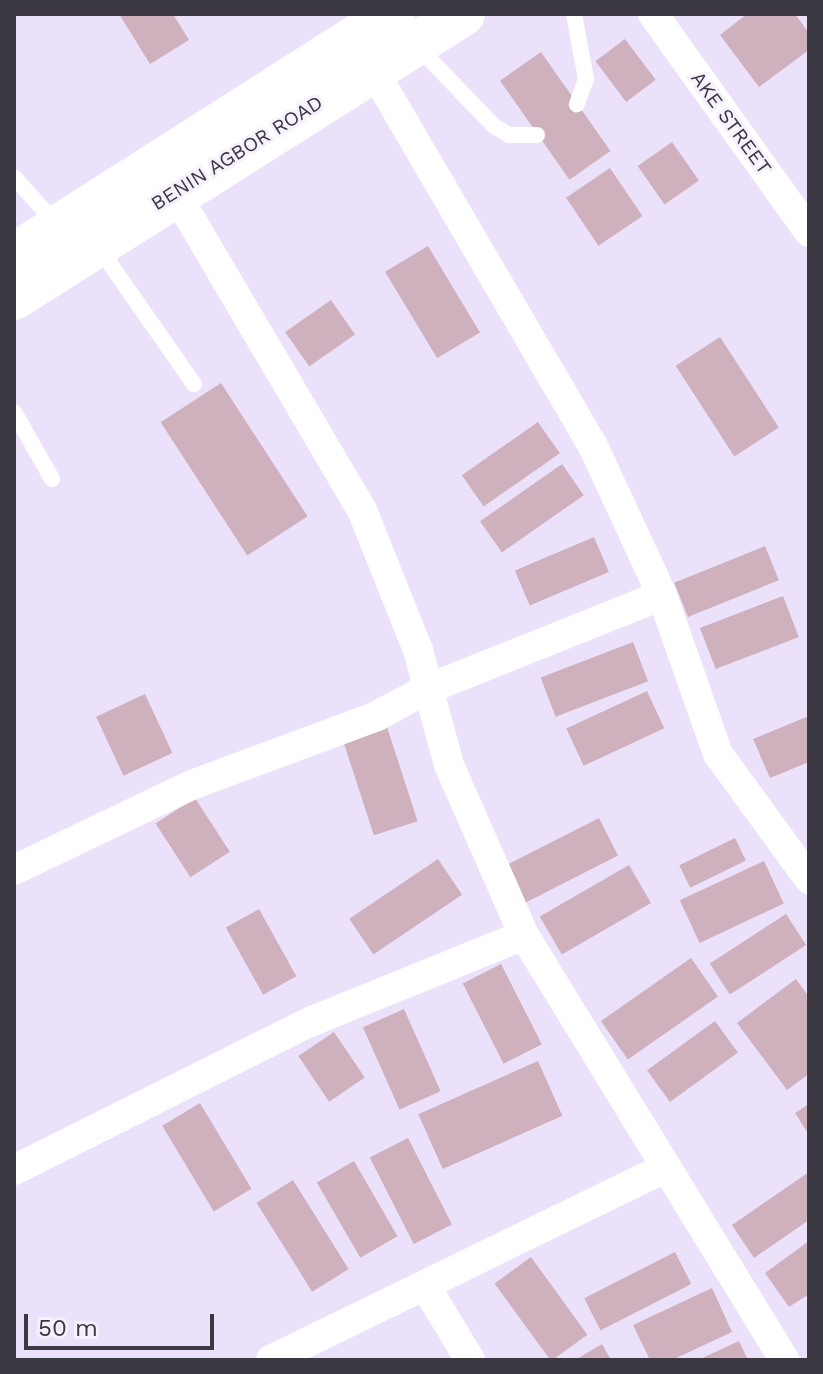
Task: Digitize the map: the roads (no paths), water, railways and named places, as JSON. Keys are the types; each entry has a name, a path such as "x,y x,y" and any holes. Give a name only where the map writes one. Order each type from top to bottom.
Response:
{"highway":[{"name":"BENIN AGBOR ROAD","path":"14,298 77,235 404,29 463,14"},
{"name":"BENIN AGBOR ROAD","path":"14,255 77,235 174,191 372,68 404,29"}],"street":[{"name":"AKE STREET","path":"653,14 809,232"},
{"path":"372,68 592,444 662,595 718,754 809,879"},
{"path":"174,191 362,510 418,650 425,690 449,765 524,935 784,1360"},
{"path":"14,870 189,786 377,716 425,690 662,595"},
{"path":"14,1170 310,1022 524,935"},
{"path":"271,1360 426,1287 664,1168"},
{"path":"426,1287 470,1360"}],"lane":[{"path":"574,14 586,79 577,104"},
{"path":"404,29 494,126 509,135 537,135"},
{"path":"14,177 77,235 194,384"},
{"path":"14,412 52,479"}]}
